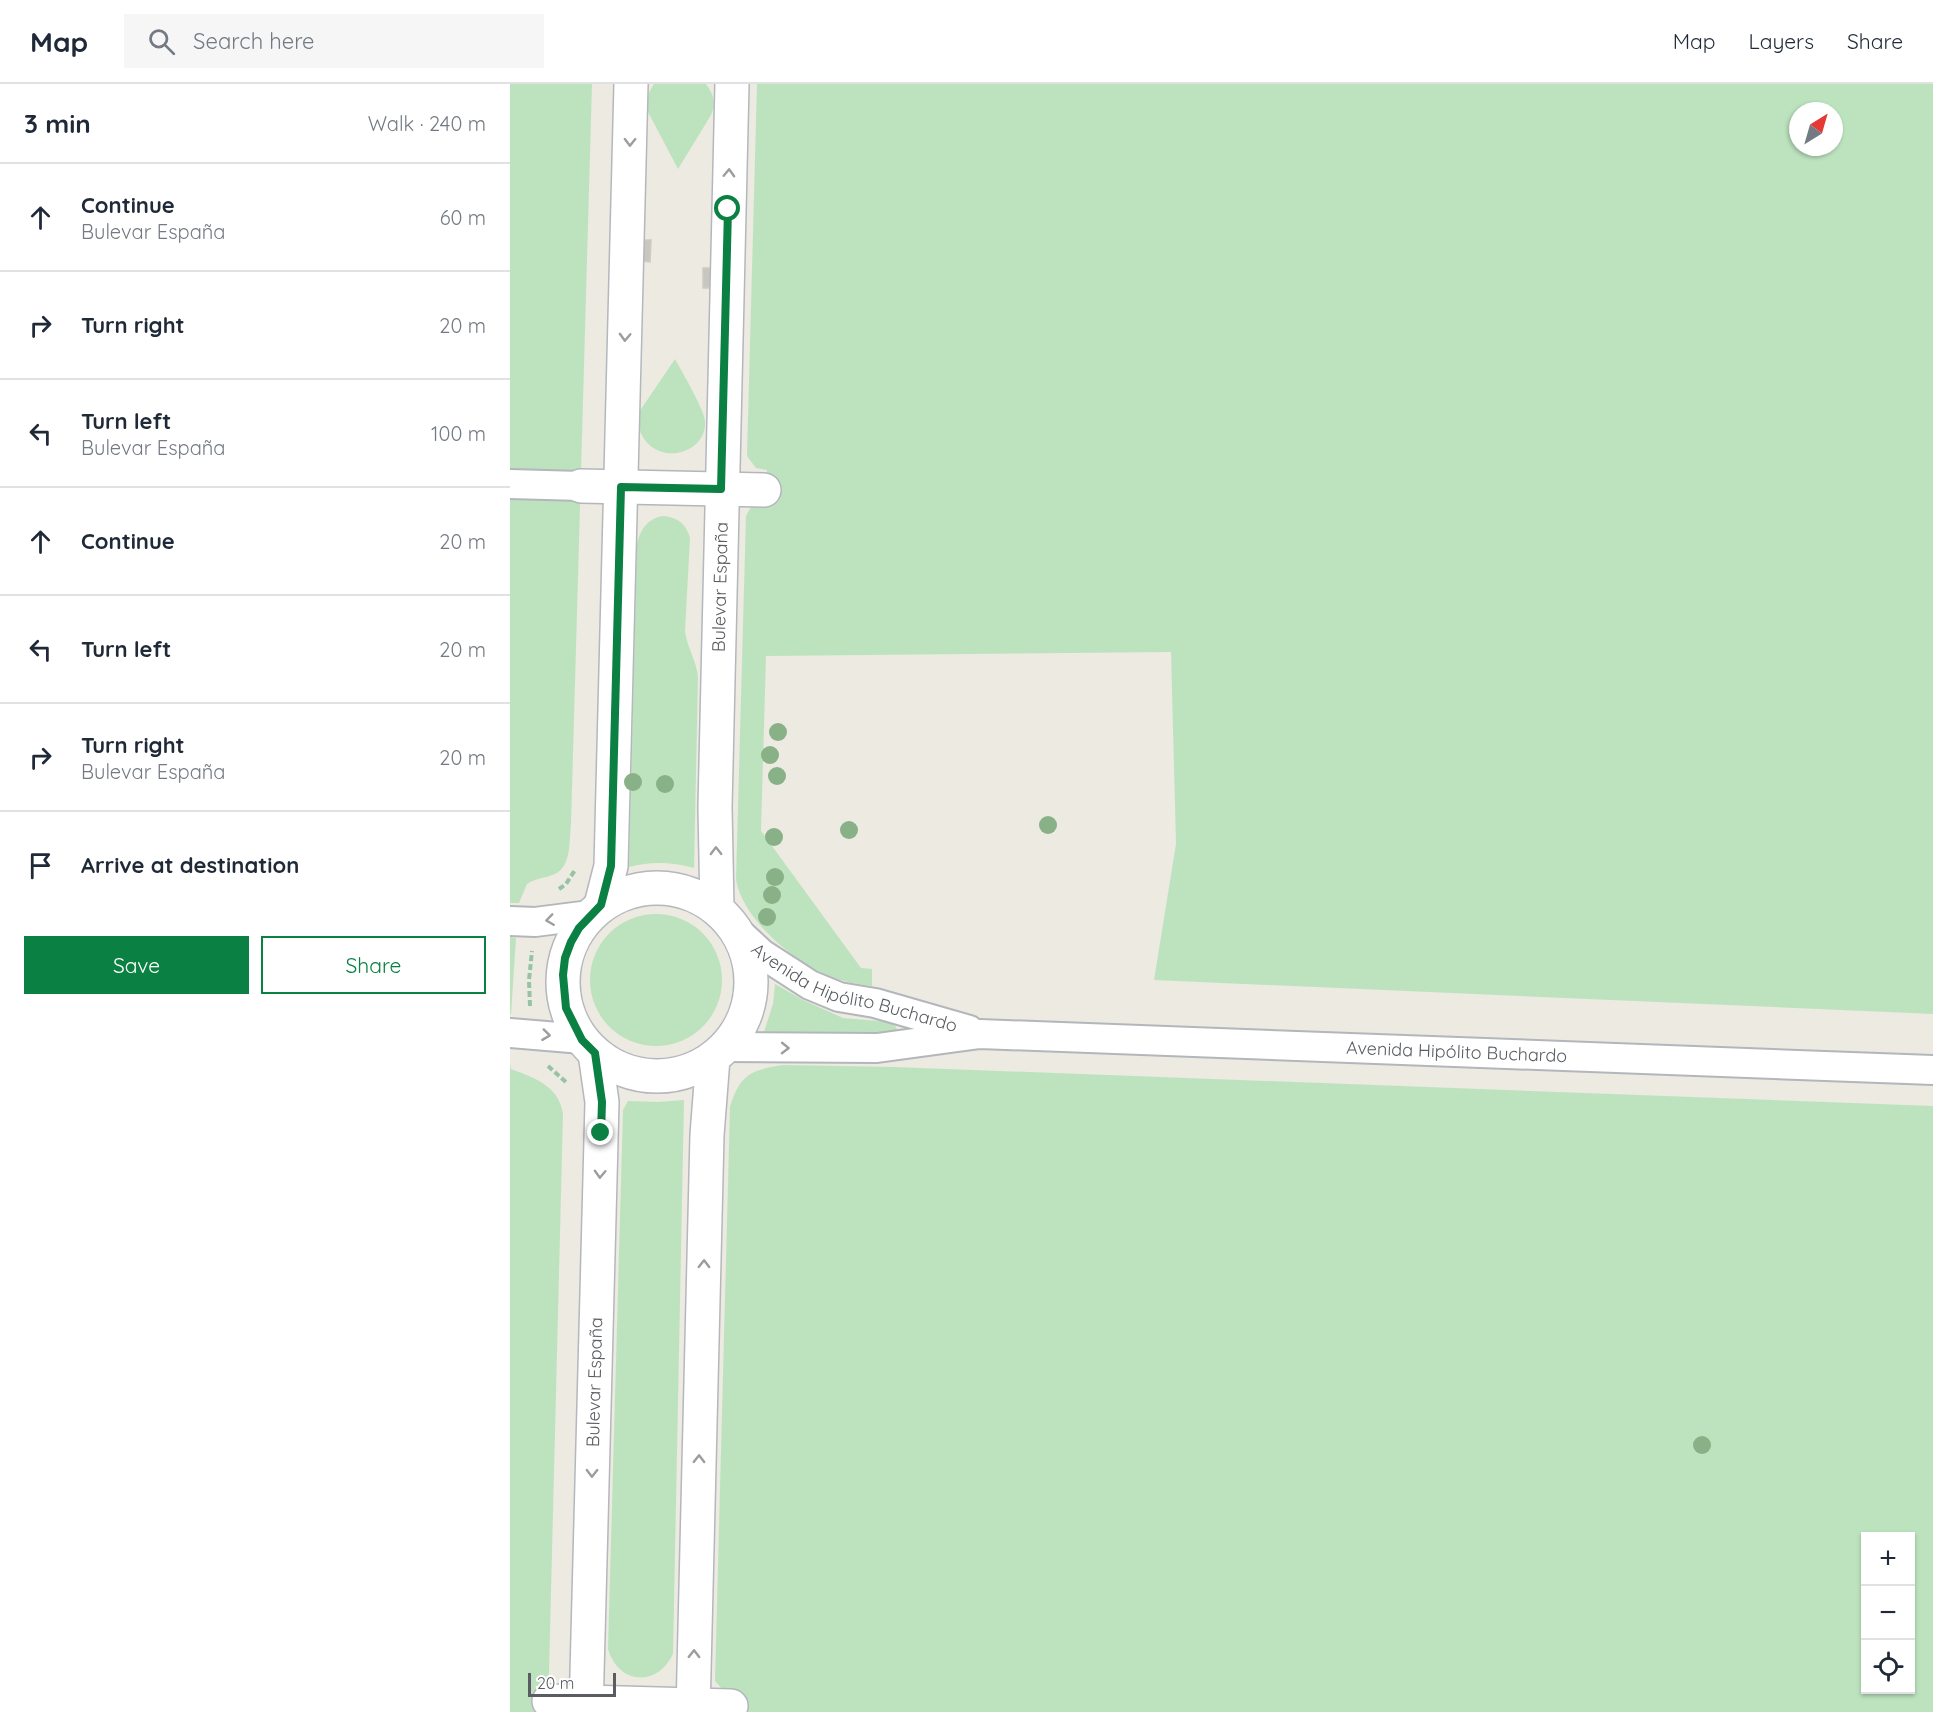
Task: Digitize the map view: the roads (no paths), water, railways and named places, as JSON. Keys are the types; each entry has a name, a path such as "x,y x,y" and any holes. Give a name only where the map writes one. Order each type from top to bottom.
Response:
{"main road":[{"path":"595,910 631,891 663,887 696,895 726,919 745,945 752,981 751,999 745,1016 737,1032 719,1053 697,1068 680,1074 644,1075 626,1071 589,1046 566,1008 563,975 565,958 571,942 595,910 611,866 631,84"},
{"name":"Bulevar España","path":"726,919 715,807 732,84"},
{"path":"581,486 764,490"},
{"name":"Bulevar España","path":"586,1707 602,1102 589,1046"},
{"path":"693,1708 707,1135 719,1053"},
{"path":"549,1701 586,1707 731,1706"}],"street":[{"path":"510,484 581,486"},
{"path":"510,921 535,922 595,910"},
{"name":"Avenida Hipólito Buchardo","path":"726,919 762,954 810,985 839,996 875,1003 980,1034"},
{"path":"510,1033 589,1046"},
{"name":"Avenida Hipólito Buchardo","path":"719,1053 877,1048 980,1034 1933,1070"}]}
